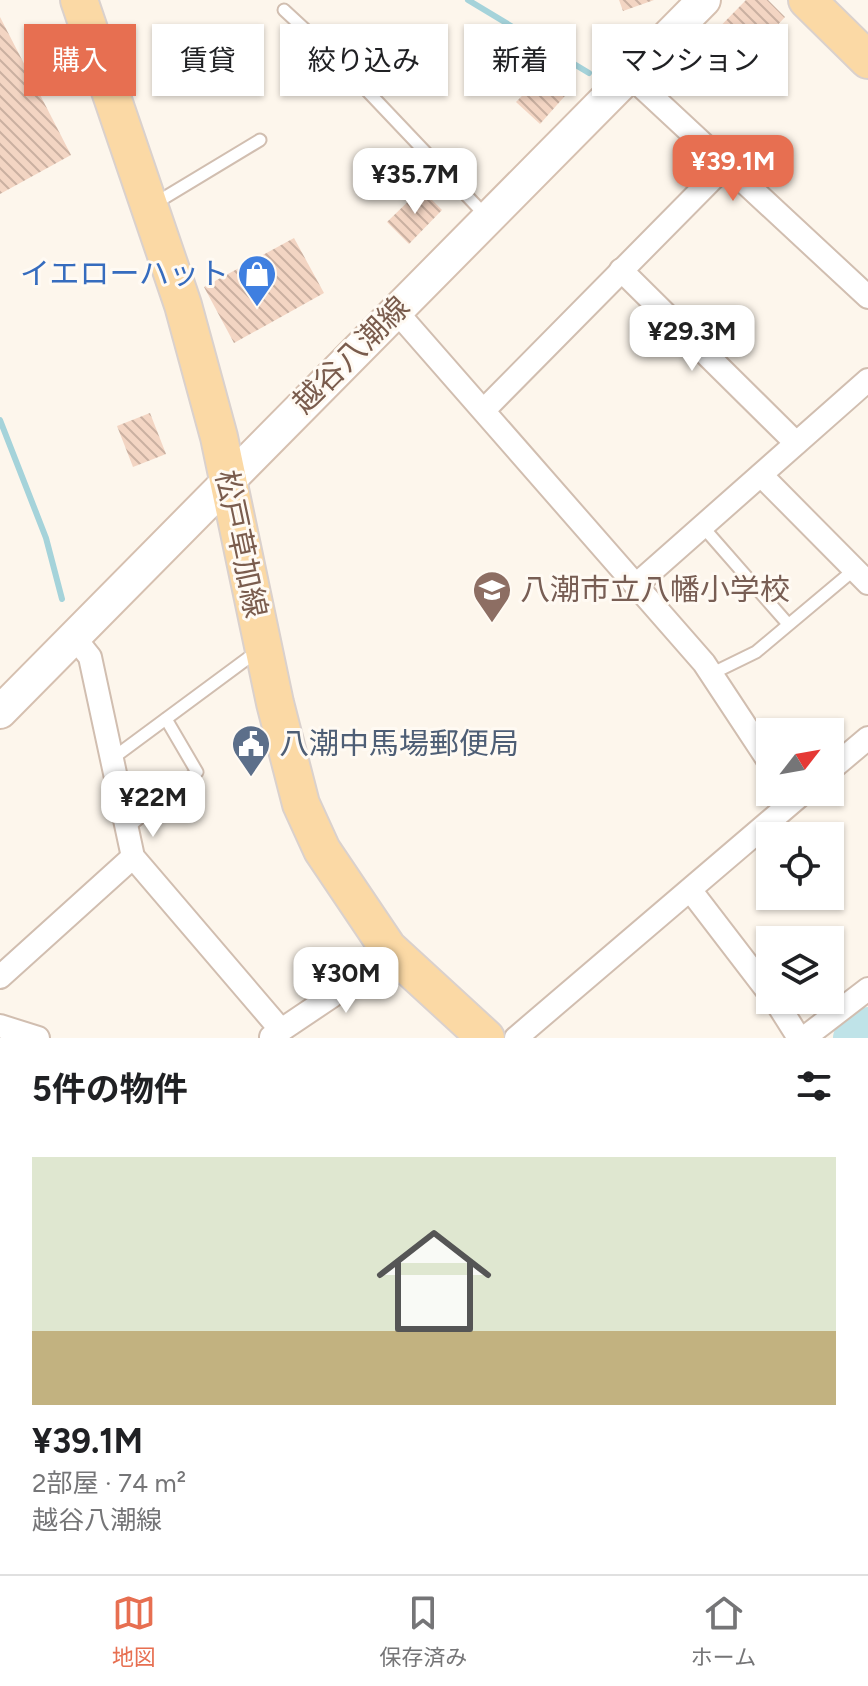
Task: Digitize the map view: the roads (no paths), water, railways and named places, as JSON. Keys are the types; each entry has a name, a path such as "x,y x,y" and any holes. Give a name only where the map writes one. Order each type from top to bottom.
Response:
{"main road":[{"name":"松戸草加線","path":"79,0 183,305 228,480 263,647 301,804 322,850 388,948 486,1038"},
{"name":"越谷八潮線","path":"680,24 704,0"},
{"path":"807,0 868,60"},
{"path":"843,0 868,26"},
{"name":"越谷八潮線","path":"0,712 608,96"}],"street":[{"path":"652,96 868,297"},
{"path":"484,410 726,165"},
{"path":"621,270 796,443"},
{"path":"395,310 711,674 756,742"},
{"path":"636,585 868,380"},
{"path":"761,475 862,576"},
{"path":"74,637 90,657 133,857 276,1034 332,996 388,948"},
{"path":"844,758 868,738"},
{"path":"516,1038 691,891 784,806"},
{"path":"0,977 133,857"},
{"path":"691,891 756,976"},
{"path":"785,1014 801,1038 868,989"},
{"path":"0,1026 38,1038"}],"lane":[{"path":"284,10 337,59 487,217"},
{"path":"150,206 260,140"},
{"path":"703,527 788,624"},
{"path":"711,674 756,652 788,624 862,576"},
{"path":"113,758 263,647"},
{"path":"127,828 197,772 166,719"}],"waterway":[{"path":"468,0 589,73"},
{"path":"0,420 46,538 62,599"},
{"path":"852,1038 868,1026"}],"place":[{"name":"イエローハット","path":"257,308"},
{"name":"八潮市立八幡小学校","path":"492,624"},
{"name":"八潮中馬場郵便局","path":"251,778"}]}
